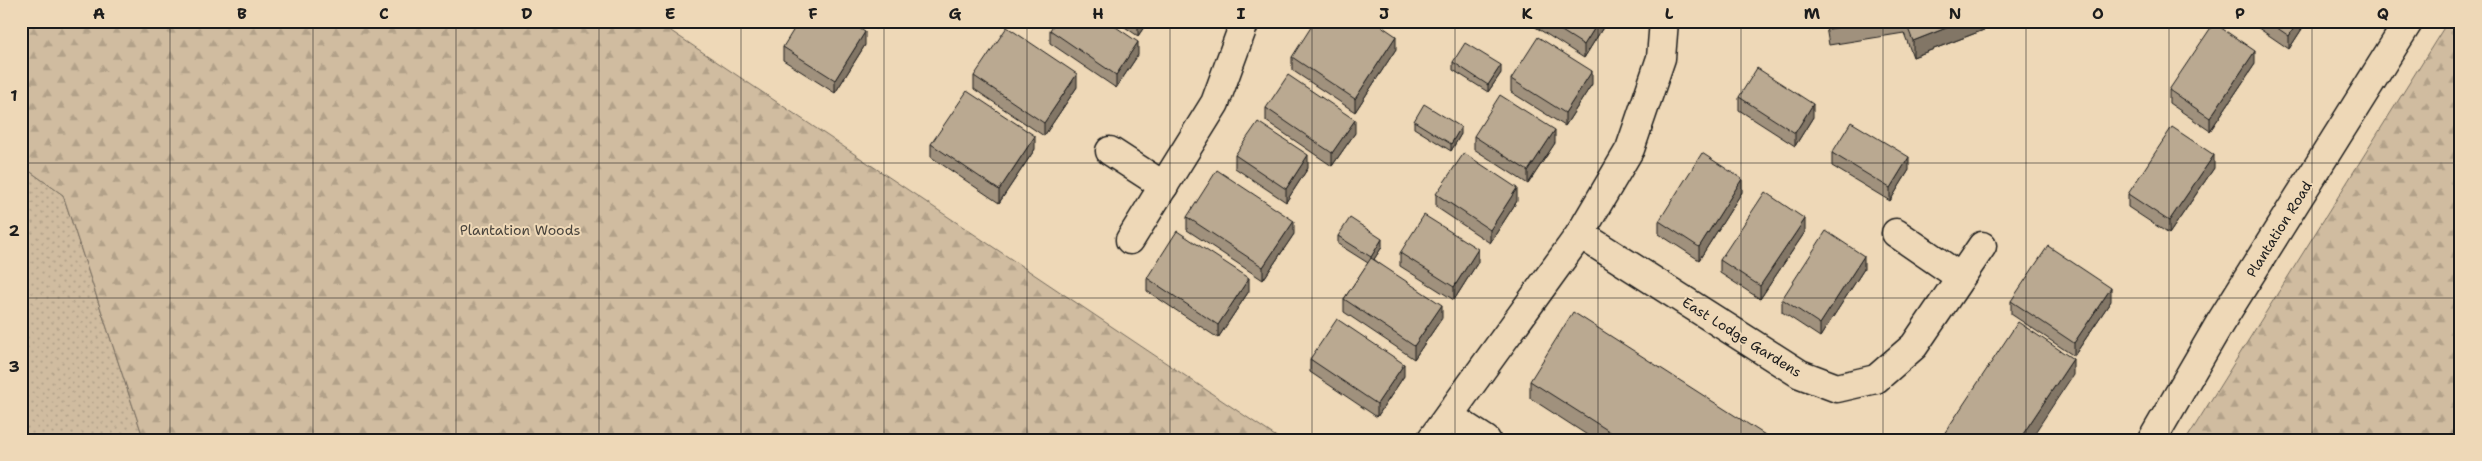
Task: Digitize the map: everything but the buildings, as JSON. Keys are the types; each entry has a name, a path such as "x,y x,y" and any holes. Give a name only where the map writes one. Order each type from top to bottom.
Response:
{"street":[{"path":"1130,240 1215,103 1245,21"},
{"path":"1431,440 1580,234 1630,149 1661,58 1664,21"},
{"name":"Plantation Road","path":"2152,440 2220,323 2409,21"},
{"path":"1110,150 1164,186"},
{"path":"1896,233 1960,277"},
{"name":"East Lodge Gardens","path":"1580,234 1800,374 1837,388 1876,379 1914,346 1982,246"},
{"path":"1449,416 1486,440"}],"green space":[{"name":"Plantation Woods","path":"21,21 656,21 1281,440 144,440 63,195 21,165"},
{"path":"2448,21 2461,21 2461,413 2449,440 2186,440"},
{"path":"21,165 63,195 144,440 21,440"}]}
